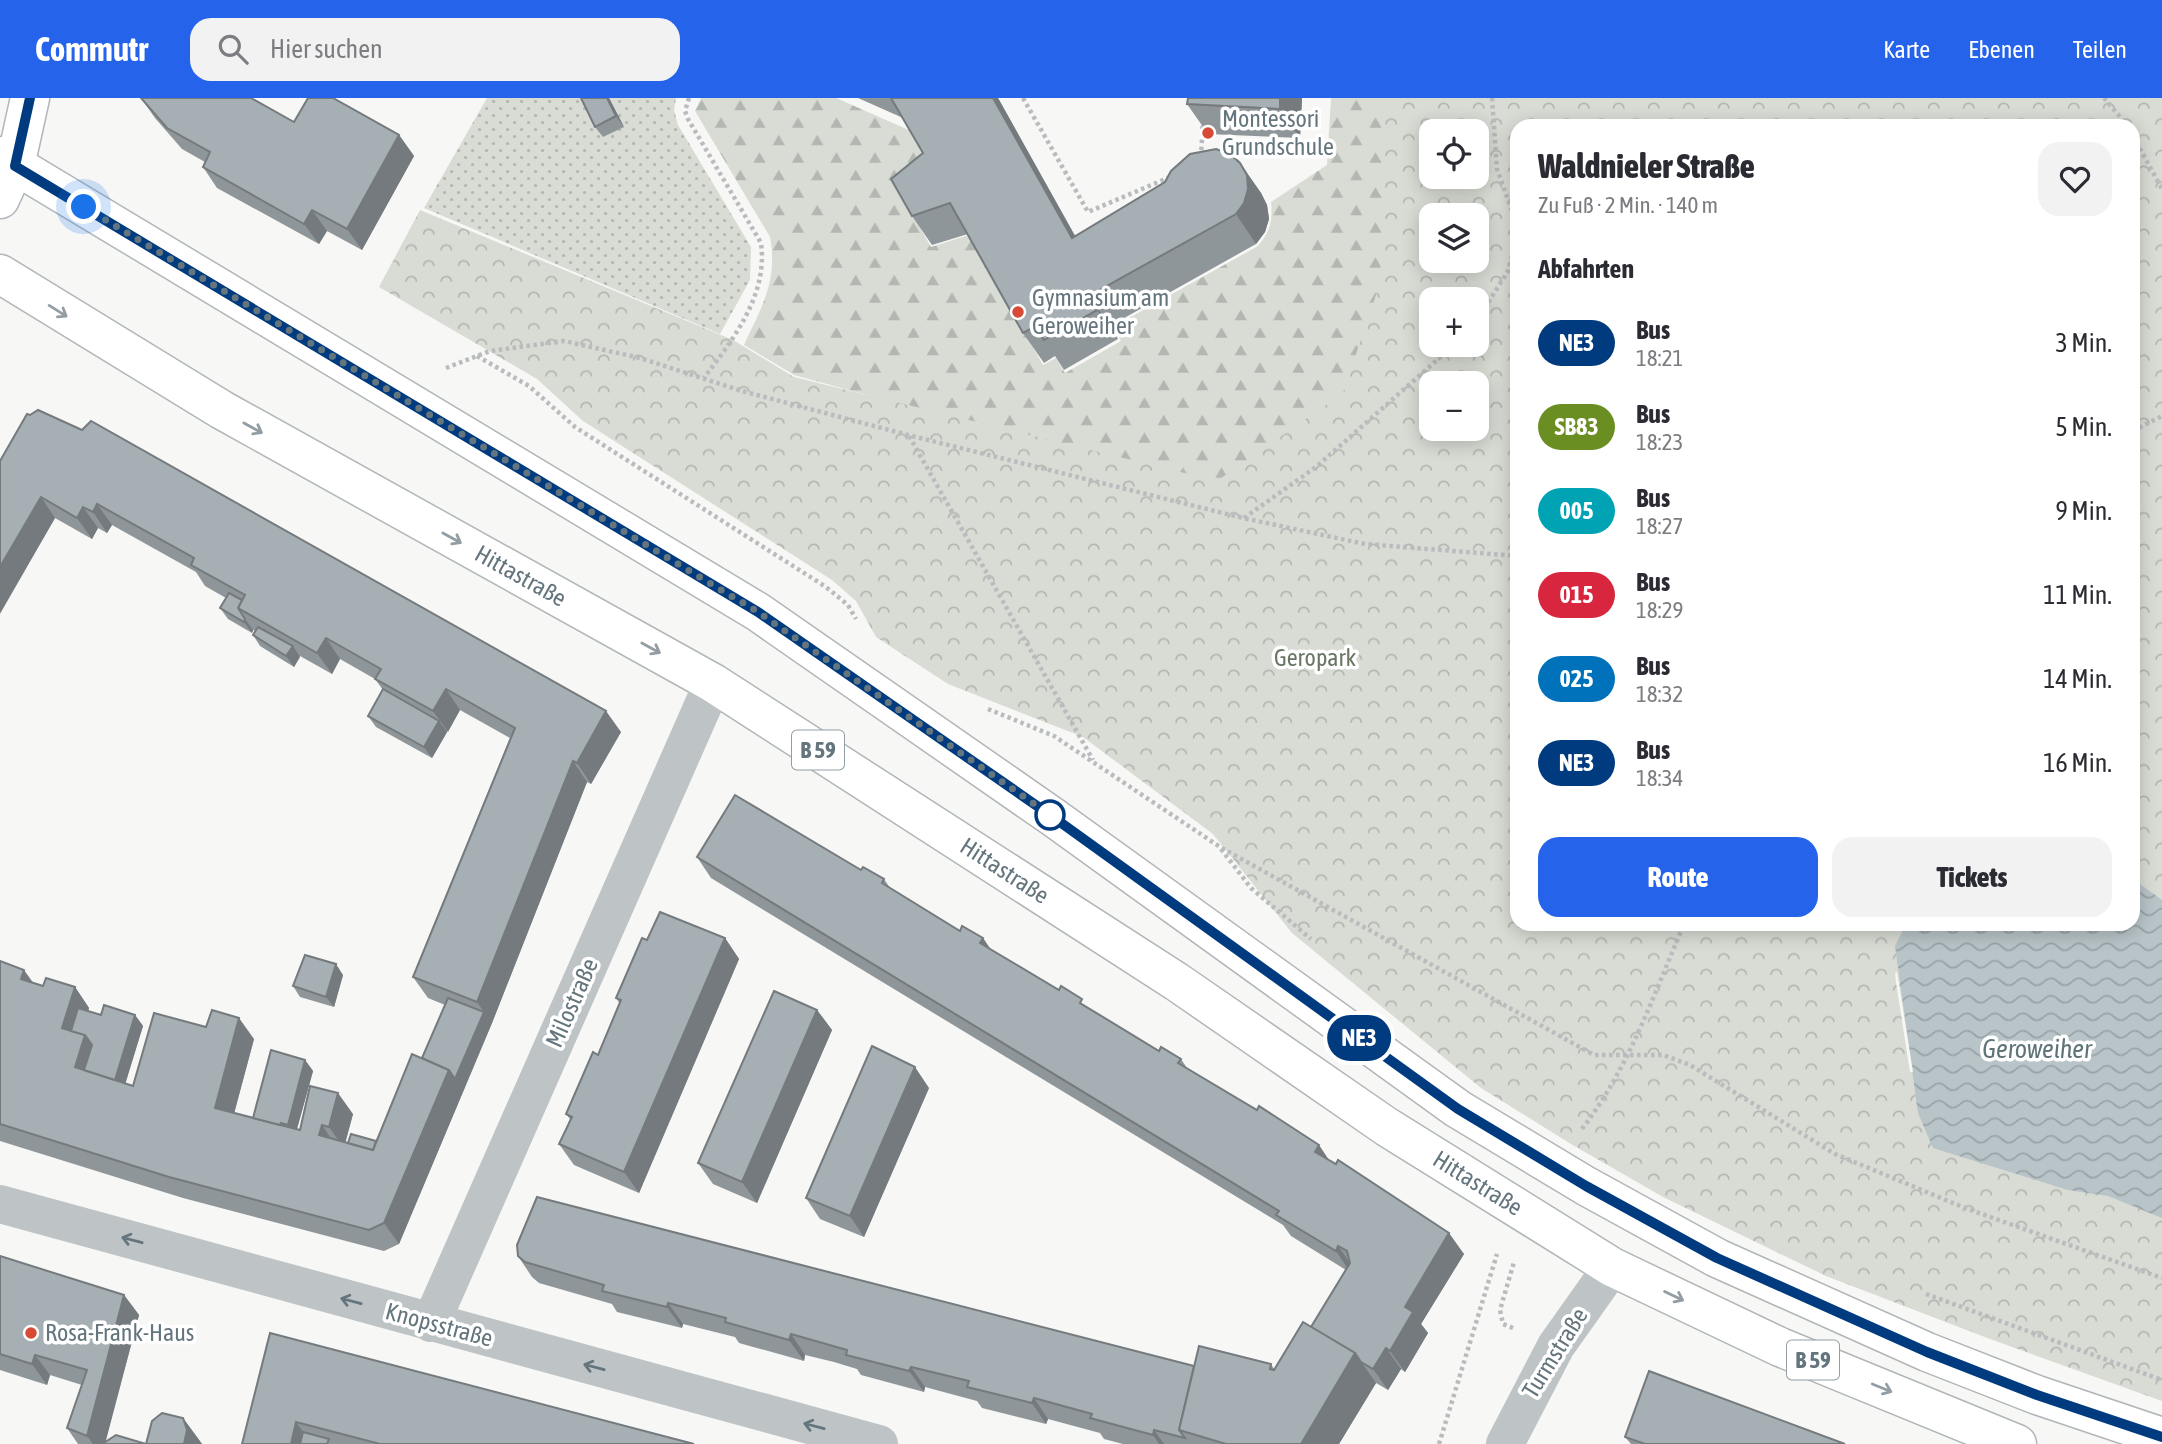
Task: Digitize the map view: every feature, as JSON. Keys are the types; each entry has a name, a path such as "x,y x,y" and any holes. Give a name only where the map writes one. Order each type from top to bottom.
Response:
{"main road":[{"path":"5,174 30,98"},
{"name":"B 59","path":"5,174 390,388 758,612 1053,817 1458,1109 1586,1186 1717,1258 1927,1352 2037,1395 2162,1437"},
{"name":"Hittastraße","path":"0,274 222,411 713,683 1177,982 1387,1127 1612,1267 1780,1347 2017,1444"}],"street":[{"name":"Milostraße","path":"431,1323 713,683"},
{"name":"Knopsstraße","path":"0,1204 879,1444"},
{"name":"Turmstraße","path":"1506,1444 1556,1346 1612,1267"}],"path":[{"path":"689,98 685,111 688,119 761,243 764,260 760,286 733,340 704,378"},
{"path":"1023,98 1088,212 1176,174"},
{"path":"1492,98 1497,169 1510,205"},
{"path":"2104,98 2122,119"},
{"path":"1201,163 1203,111"},
{"path":"2140,149 2162,189"},
{"path":"1489,301 1510,263"},
{"path":"390,388 477,356 522,345 564,341 640,358 908,435 1243,518 1365,544 1510,555"},
{"path":"477,356 529,386 575,427 826,587 848,605 862,629"},
{"path":"1243,518 1316,467 1440,357"},
{"path":"2140,427 2162,416"},
{"path":"908,435 1095,763"},
{"path":"984,708 1054,736 1220,847 1594,1055 1663,1055 1690,1065 1835,1154 1965,1208 2162,1278"},
{"path":"1220,847 1251,888 1312,940"},
{"path":"1571,1129 1580,1135 1598,1109 1628,1055 1681,931"},
{"path":"1439,1444 1499,1248 1514,1261 1500,1310 1503,1324"},
{"path":"1916,1291 2162,1380"}],"green space":[{"path":"487,98 676,98 674,110 678,125 751,247 750,280 720,334 424,208"},
{"path":"701,98 836,98 911,131 940,183 909,208 931,247 969,235 1043,365 1056,358 1065,373 1121,341 1113,327 1258,246 1270,226 1271,202 1327,165 1331,98 1482,98 1481,119 1419,119 1419,189 1480,189 1479,203 1419,203 1419,273 1478,273 1477,287 1419,287 1419,355 1236,496 794,375 744,345 767,293 772,267 770,237 695,111"},
{"name":"Geropark","path":"1386,98 2162,98 2162,1401 1826,1276 1663,1197 1481,1088 1292,933 1213,834 1083,737 948,684 876,637 856,601 832,580 583,421 537,379 379,287 420,210 733,340 794,377 1217,481 1343,393 1380,283"}],"water":[{"name":"Geroweiher","path":"2140,884 2162,900 2162,1218 2108,1196 2068,1190 1933,1148 1918,1113 1895,946 1902,931 2140,931"}],"pier":[{"path":"1897,972 1913,1072 1910,1072 1896,982"}],"building":[{"path":"141,98 251,98 294,122 308,98 333,98 399,135 347,229 312,210 304,224 203,167 210,152 167,128"},
{"path":"581,98 607,98 616,116 595,127"},
{"path":"891,98 993,98 1072,238 1165,182 1171,171 1190,154 1216,149 1230,154 1240,163 1247,175 1248,189 1244,203 1236,214 1089,296 1097,310 1044,340 1036,326 1023,333 950,203 912,216 891,179 923,153"},
{"path":"1188,98 1280,98 1280,109 1187,104"},
{"path":"38,410 82,430 91,421 606,711 577,763 573,761 477,1002 413,977 515,728 446,689 433,711 375,679 381,669 326,638 317,653 238,608 245,595 191,565 194,558 97,504 93,512 83,507 77,518 41,497 0,567 0,461 27,414"},
{"path":"229,593 242,600 238,608 245,619 244,622 220,608"},
{"path":"258,627 293,646 286,656 253,635"},
{"path":"383,689 439,721 424,747 368,716"},
{"path":"735,795 861,870 863,867 884,879 882,883 960,931 962,926 983,938 980,943 1059,990 1061,986 1082,999 1080,1003 1159,1051 1161,1047 1181,1059 1178,1063 1257,1110 1259,1106 1319,1145 1315,1152 1336,1164 1338,1160 1449,1233 1405,1307 1413,1312 1390,1351 1386,1348 1373,1369 1361,1362 1355,1353 1311,1327 1350,1263 1347,1251 1338,1246 1336,1251 1276,1215 1279,1211 697,857"},
{"path":"660,912 725,938 624,1172 559,1144 572,1117 566,1114 593,1052 598,1055 621,1000 616,998 642,938 647,940"},
{"path":"305,955 336,964 326,997 293,986"},
{"path":"0,961 24,970 21,979 43,986 46,978 75,987 62,1028 85,1035 75,1067 133,1086 154,1013 206,1027 212,1010 239,1018 215,1108 300,1130 310,1086 338,1093 329,1127 322,1125 319,1135 373,1150 412,1054 449,1070 384,1223 369,1230 169,1177 0,1124"},
{"path":"774,991 817,1010 742,1182 698,1163"},
{"path":"448,998 484,1012 455,1079 449,1070 422,1058"},
{"path":"104,1005 135,1015 115,1080 84,1070 92,1045 85,1035 71,1031 78,1008 101,1015"},
{"path":"872,1046 915,1067 850,1216 806,1198"},
{"path":"271,1050 305,1060 288,1125 253,1118"},
{"path":"351,1134 376,1141 373,1150 348,1143"},
{"path":"537,1197 1194,1366 1179,1430 1185,1438 1154,1430 1153,1435 1090,1418 1092,1414 1034,1398 1032,1403 967,1387 969,1381 911,1367 909,1371 846,1355 847,1350 791,1334 789,1340 725,1322 726,1318 668,1303 667,1307 602,1291 604,1285 525,1262 518,1256 517,1245"},
{"path":"0,1256 124,1295 87,1436 67,1428 87,1370 35,1355 32,1364 0,1354"},
{"path":"1303,1322 1355,1353 1301,1444 1226,1444 1179,1430 1199,1346 1271,1364 1270,1369 1274,1370"},
{"path":"270,1333 694,1444 380,1444 296,1422 291,1444 242,1444"},
{"path":"1649,1371 1845,1444 1645,1444 1625,1437"},
{"path":"162,1413 183,1418 187,1430 184,1444 146,1444 152,1421"},
{"path":"303,1432 329,1439 327,1444 300,1444"},
{"path":"116,1435 146,1444 102,1444"}],"bus line":[{"name":"NE3","path":"30,98 15,166 390,388 758,612 1053,817 1458,1109 1586,1186 1717,1258 1927,1352 2037,1395 2162,1437"}],"place":[{"name":"Montessori Grundschule","path":"1208,133"},
{"name":"Gymnasium am Geroweiher","path":"1018,312"},
{"name":"Rosa-Frank-Haus","path":"31,1333"}],"route":[{"path":"84,207 390,388 758,612 1053,817 1050,815"}]}
